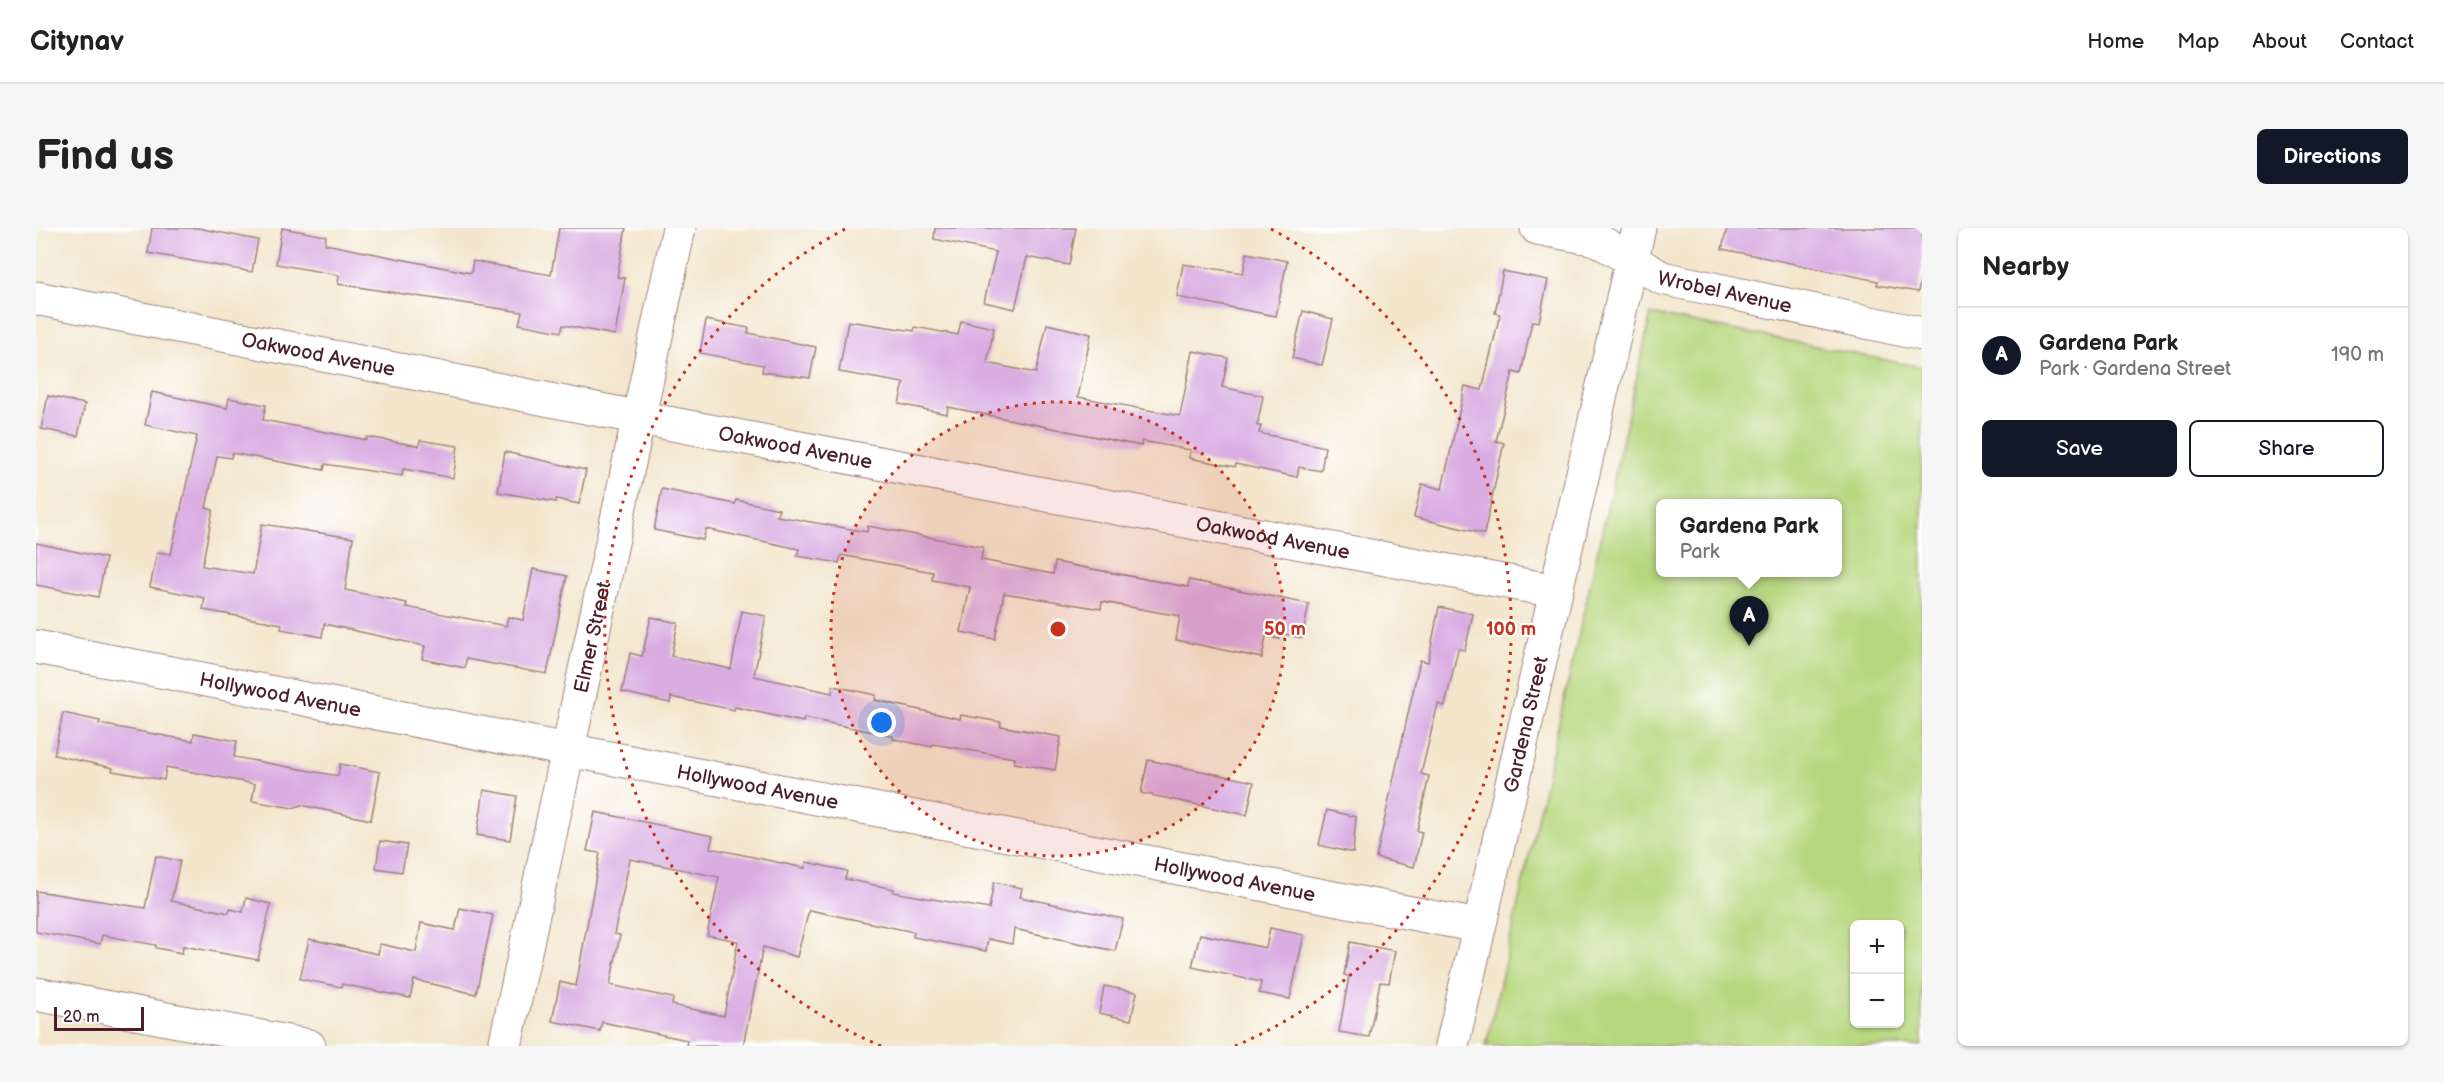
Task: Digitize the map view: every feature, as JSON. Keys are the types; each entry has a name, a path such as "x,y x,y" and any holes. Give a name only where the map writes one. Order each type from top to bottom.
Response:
{"street":[{"name":"Elmer Street","path":"505,1046 641,418 679,228"},
{"name":"Wrobel Avenue","path":"1537,228 1596,240 1662,278 1922,334"},
{"name":"Gardena Street","path":"1452,1046 1639,228"},
{"name":"Oakwood Avenue","path":"36,298 641,418 1555,591"},
{"name":"Hollywood Avenue","path":"36,647 1478,926"},
{"path":"36,994 309,1046"}],"green space":[{"path":"1651,314 1922,367 1922,1046 1486,1046"}],"building":[{"path":"152,228 198,228 258,240 252,272 148,253"},
{"path":"282,228 326,236 325,244 471,273 473,261 551,275 559,228 626,228 617,277 625,278 615,335 563,325 561,332 519,324 522,312 338,284 339,275 276,264"},
{"path":"935,228 1076,228 1069,265 1027,257 1015,309 984,302 996,252 934,239"},
{"path":"1727,228 1922,228 1922,268 1918,292 1877,285 1878,281 1722,249"},
{"path":"1247,253 1287,261 1276,316 1177,297 1183,264 1243,273"},
{"path":"1503,271 1548,280 1539,322 1532,321 1521,374 1513,372 1496,441 1504,443 1484,534 1414,517 1422,484 1442,489 1465,386 1482,390 1500,314 1495,313"},
{"path":"1303,311 1333,319 1322,365 1292,358"},
{"path":"706,320 749,328 748,333 816,347 810,378 762,372 763,365 700,353"},
{"path":"848,321 914,331 915,327 958,335 961,321 994,328 987,363 1036,373 1047,324 1091,334 1078,397 1180,416 1193,351 1228,358 1222,387 1263,396 1257,426 1261,426 1259,433 1325,447 1321,471 1299,467 1297,477 1236,464 1235,467 1189,458 1191,450 1142,441 1141,446 948,407 947,414 899,404 904,383 839,372"},
{"path":"152,392 227,408 229,398 266,405 263,420 367,440 367,437 419,446 420,440 458,446 453,478 403,469 402,476 325,464 324,470 232,453 231,458 217,456 206,508 213,510 202,566 253,574 262,524 353,538 345,590 407,603 406,607 506,626 508,617 523,620 533,569 567,576 547,674 466,659 465,668 422,659 425,646 324,624 322,637 281,629 282,624 203,610 205,598 150,587 157,552 171,554 197,436 145,425"},
{"path":"48,396 85,404 78,436 41,429"},
{"path":"505,452 586,470 579,504 498,492"},
{"path":"662,489 735,504 736,500 779,509 777,516 867,532 868,526 983,547 981,560 1053,574 1055,562 1188,587 1189,580 1309,604 1302,638 1280,633 1279,639 1266,636 1262,658 1176,640 1180,616 1102,602 1101,609 1004,593 995,639 961,632 970,587 932,580 933,572 841,555 839,563 797,556 799,549 706,529 703,540 654,530"},
{"path":"36,543 106,558 98,597 36,585"},
{"path":"1439,607 1473,614 1465,650 1458,649 1445,706 1438,704 1421,774 1429,776 1417,831 1422,832 1414,867 1376,858 1420,660 1428,662"},
{"path":"742,611 766,616 754,676 832,693 833,686 876,695 875,700 960,719 961,715 1001,722 1000,726 1061,737 1055,770 1014,763 1015,758 933,744 932,747 893,739 893,736 804,718 803,722 735,707 734,710 671,697 670,703 622,692 630,653 642,656 651,617 678,623 671,656 731,669"},
{"path":"63,713 100,721 99,724 193,741 194,733 237,741 234,757 338,776 340,764 380,772 371,820 301,805 293,808 252,801 255,784 166,767 164,780 112,771 113,768 54,755"},
{"path":"1148,760 1254,782 1247,815 1141,793"},
{"path":"484,790 517,796 510,840 477,835"},
{"path":"1327,810 1356,817 1353,853 1319,845"},
{"path":"595,812 713,836 710,848 805,868 806,862 847,871 845,879 894,889 893,892 989,909 994,882 1022,888 1020,897 1123,919 1115,951 1014,929 1012,944 988,939 986,951 913,937 914,932 809,910 797,957 763,947 743,1046 686,1046 687,1040 602,1022 600,1031 552,1021 560,982 576,986 600,853 587,851","holes":["630,859 719,877 707,935 738,941 724,1016 672,1005 673,998 610,985 620,935 614,934"]},
{"path":"380,841 407,845 402,872 376,868"},
{"path":"156,856 180,861 171,901 229,913 230,909 243,912 246,898 271,904 258,960 183,946 182,953 156,948 156,945 102,935 100,944 36,932 36,891 145,908"},
{"path":"460,908 493,915 476,994 414,980 410,998 342,984 341,987 300,979 309,939 378,954 380,944 416,952 421,923 455,930"},
{"path":"1270,928 1304,935 1290,999 1259,993 1261,982 1192,967 1200,934 1266,948"},
{"path":"1350,942 1395,951 1389,983 1380,982 1369,1037 1339,1032 1349,976 1344,975"},
{"path":"1104,986 1137,992 1131,1020 1099,1013"}],"place":[{"name":"Gardena Park","path":"1749,646"}]}
